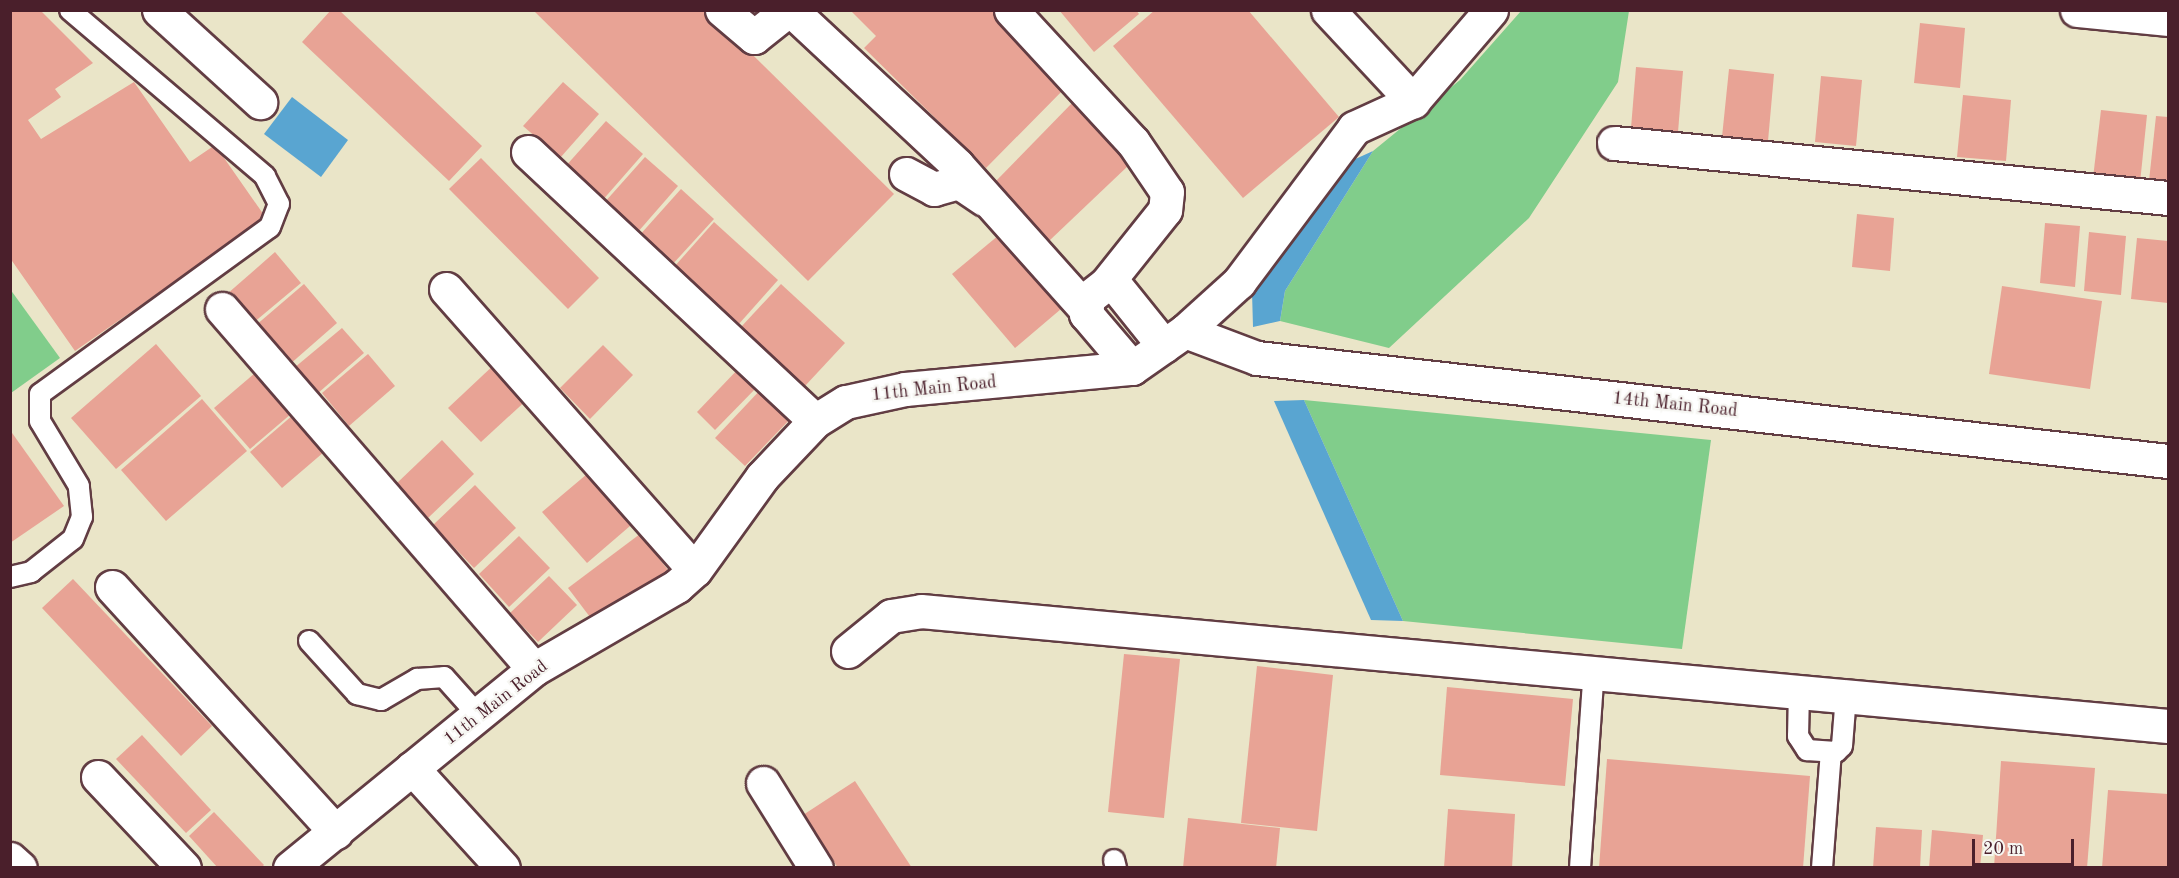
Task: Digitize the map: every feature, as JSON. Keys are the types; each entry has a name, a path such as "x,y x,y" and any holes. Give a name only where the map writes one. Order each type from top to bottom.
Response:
{"street":[{"path":"159,10 260,102"},
{"path":"722,10 754,37 789,10 942,161 993,205 1084,307 1132,368"},
{"path":"1011,10 1133,142 1167,192 1165,210 1106,284 1084,307"},
{"path":"1328,10 1413,100"},
{"name":"11th Main Road","path":"290,867 336,832 534,669 677,586 695,570 762,477 815,421 846,402 878,392 1132,368 1175,338 1239,282 1368,123 1413,100 1491,10"},
{"path":"2078,10 2169,19"},
{"path":"1614,143 2169,198"},
{"path":"528,152 815,421"},
{"path":"906,174 934,189 958,182 993,205"},
{"path":"1106,284 1115,285 1175,338"},
{"path":"446,289 695,570"},
{"path":"222,309 534,669"},
{"name":"14th Main Road","path":"1175,338 1262,358 2169,462"},
{"path":"112,587 336,832"},
{"path":"848,651 891,616 921,611 1422,653 2169,726"},
{"path":"412,768 503,867"},
{"path":"98,777 184,867"},
{"path":"763,783 816,867"},
{"path":"10,859 20,867"}],"lane":[{"path":"10,577 31,572 73,539 82,517 80,486 40,421 40,394 270,227 279,204 265,176 70,10"},
{"path":"309,641 357,694 381,700 417,679 444,676 478,715"},
{"path":"1580,867 1594,670"},
{"path":"1798,690 1800,745 1830,752 1842,746 1846,694"},
{"path":"1822,867 1830,752"}],"green space":[{"path":"1521,11 1629,11 1618,82 1529,218 1389,348 1280,321 1285,291 1373,151 1460,80"},
{"path":"10,289 60,358 11,393 10,393"},
{"path":"1304,400 1711,440 1682,649 1403,621"}],"water":[{"path":"292,97 348,140 321,177 264,134"},
{"path":"1373,151 1285,291 1280,321 1253,327 1252,292 1329,171"},
{"path":"1304,400 1403,621 1371,620 1274,401"}],"building":[{"path":"10,10 40,10 93,63 55,89 61,97 28,120 41,139 134,82 190,162 215,145 266,218 75,351 10,258"},
{"path":"331,10 339,10 482,146 449,181 302,42"},
{"path":"533,10 707,10 894,194 808,281"},
{"path":"850,10 998,10 1068,85 986,168 864,48 876,36"},
{"path":"1059,10 1136,10 1139,14 1094,52"},
{"path":"1155,10 1248,10 1339,117 1243,198 1113,46"},
{"path":"1920,23 1965,28 1960,88 1914,83"},
{"path":"1636,67 1683,71 1678,132 1631,128"},
{"path":"1729,69 1774,74 1768,141 1722,137"},
{"path":"1821,76 1862,80 1856,146 1815,142"},
{"path":"563,82 599,114 560,158 523,126"},
{"path":"1963,95 2011,100 2006,161 1957,157"},
{"path":"1074,101 1129,165 1049,241 995,182"},
{"path":"2101,110 2147,115 2140,183 2093,178"},
{"path":"2156,116 2168,117 2168,183 2149,181"},
{"path":"606,121 643,154 601,202 564,168"},
{"path":"645,157 678,186 637,233 604,203"},
{"path":"481,158 599,278 568,309 449,189"},
{"path":"681,189 714,219 671,266 638,237"},
{"path":"1857,214 1894,218 1890,271 1852,267"},
{"path":"714,222 778,280 738,325 674,267"},
{"path":"2045,223 2080,226 2075,287 2040,283"},
{"path":"2089,232 2126,236 2121,295 2084,291"},
{"path":"999,235 1061,309 1015,348 952,274"},
{"path":"2137,238 2168,241 2168,303 2131,299"},
{"path":"275,252 301,283 252,324 227,294"},
{"path":"304,284 337,323 289,365 255,326"},
{"path":"781,284 845,343 805,386 741,327"},
{"path":"2002,286 2102,301 2090,389 1989,374"},
{"path":"342,328 364,353 317,394 294,368"},
{"path":"156,344 201,396 116,469 71,418"},
{"path":"603,345 633,375 590,419 560,388"},
{"path":"368,354 395,386 349,426 322,393"},
{"path":"497,362 530,397 481,442 448,408"},
{"path":"741,366 760,384 715,430 697,412"},
{"path":"255,373 291,414 250,449 214,408"},
{"path":"763,387 794,415 745,466 715,438"},
{"path":"202,399 247,451 166,521 121,470"},
{"path":"293,415 324,452 282,488 250,452"},
{"path":"10,430 64,506 10,543"},
{"path":"442,440 474,474 428,518 396,484"},
{"path":"593,469 637,520 587,563 542,512"},
{"path":"475,485 516,528 474,568 433,525"},
{"path":"640,534 668,570 596,625 568,588"},
{"path":"519,536 550,568 509,607 479,574"},
{"path":"549,576 577,605 538,642 510,613"},
{"path":"73,579 212,726 181,756 42,608"},
{"path":"1124,654 1180,659 1164,818 1108,812"},
{"path":"1257,666 1333,675 1317,831 1241,823"},
{"path":"1447,687 1573,699 1565,786 1440,775"},
{"path":"142,735 211,810 186,833 116,759"},
{"path":"1607,759 1810,776 1803,868 1599,868"},
{"path":"2001,761 2095,768 2087,868 1994,868"},
{"path":"855,781 912,868 838,868 803,815"},
{"path":"2108,790 2168,794 2168,868 2102,868"},
{"path":"1448,809 1515,814 1512,868 1444,868"},
{"path":"214,812 264,865 261,868 218,868 189,836"},
{"path":"1188,818 1280,828 1276,868 1183,868"},
{"path":"1876,827 1922,830 1920,868 1873,868"},
{"path":"1932,830 1983,835 1980,868 1929,868"}]}
